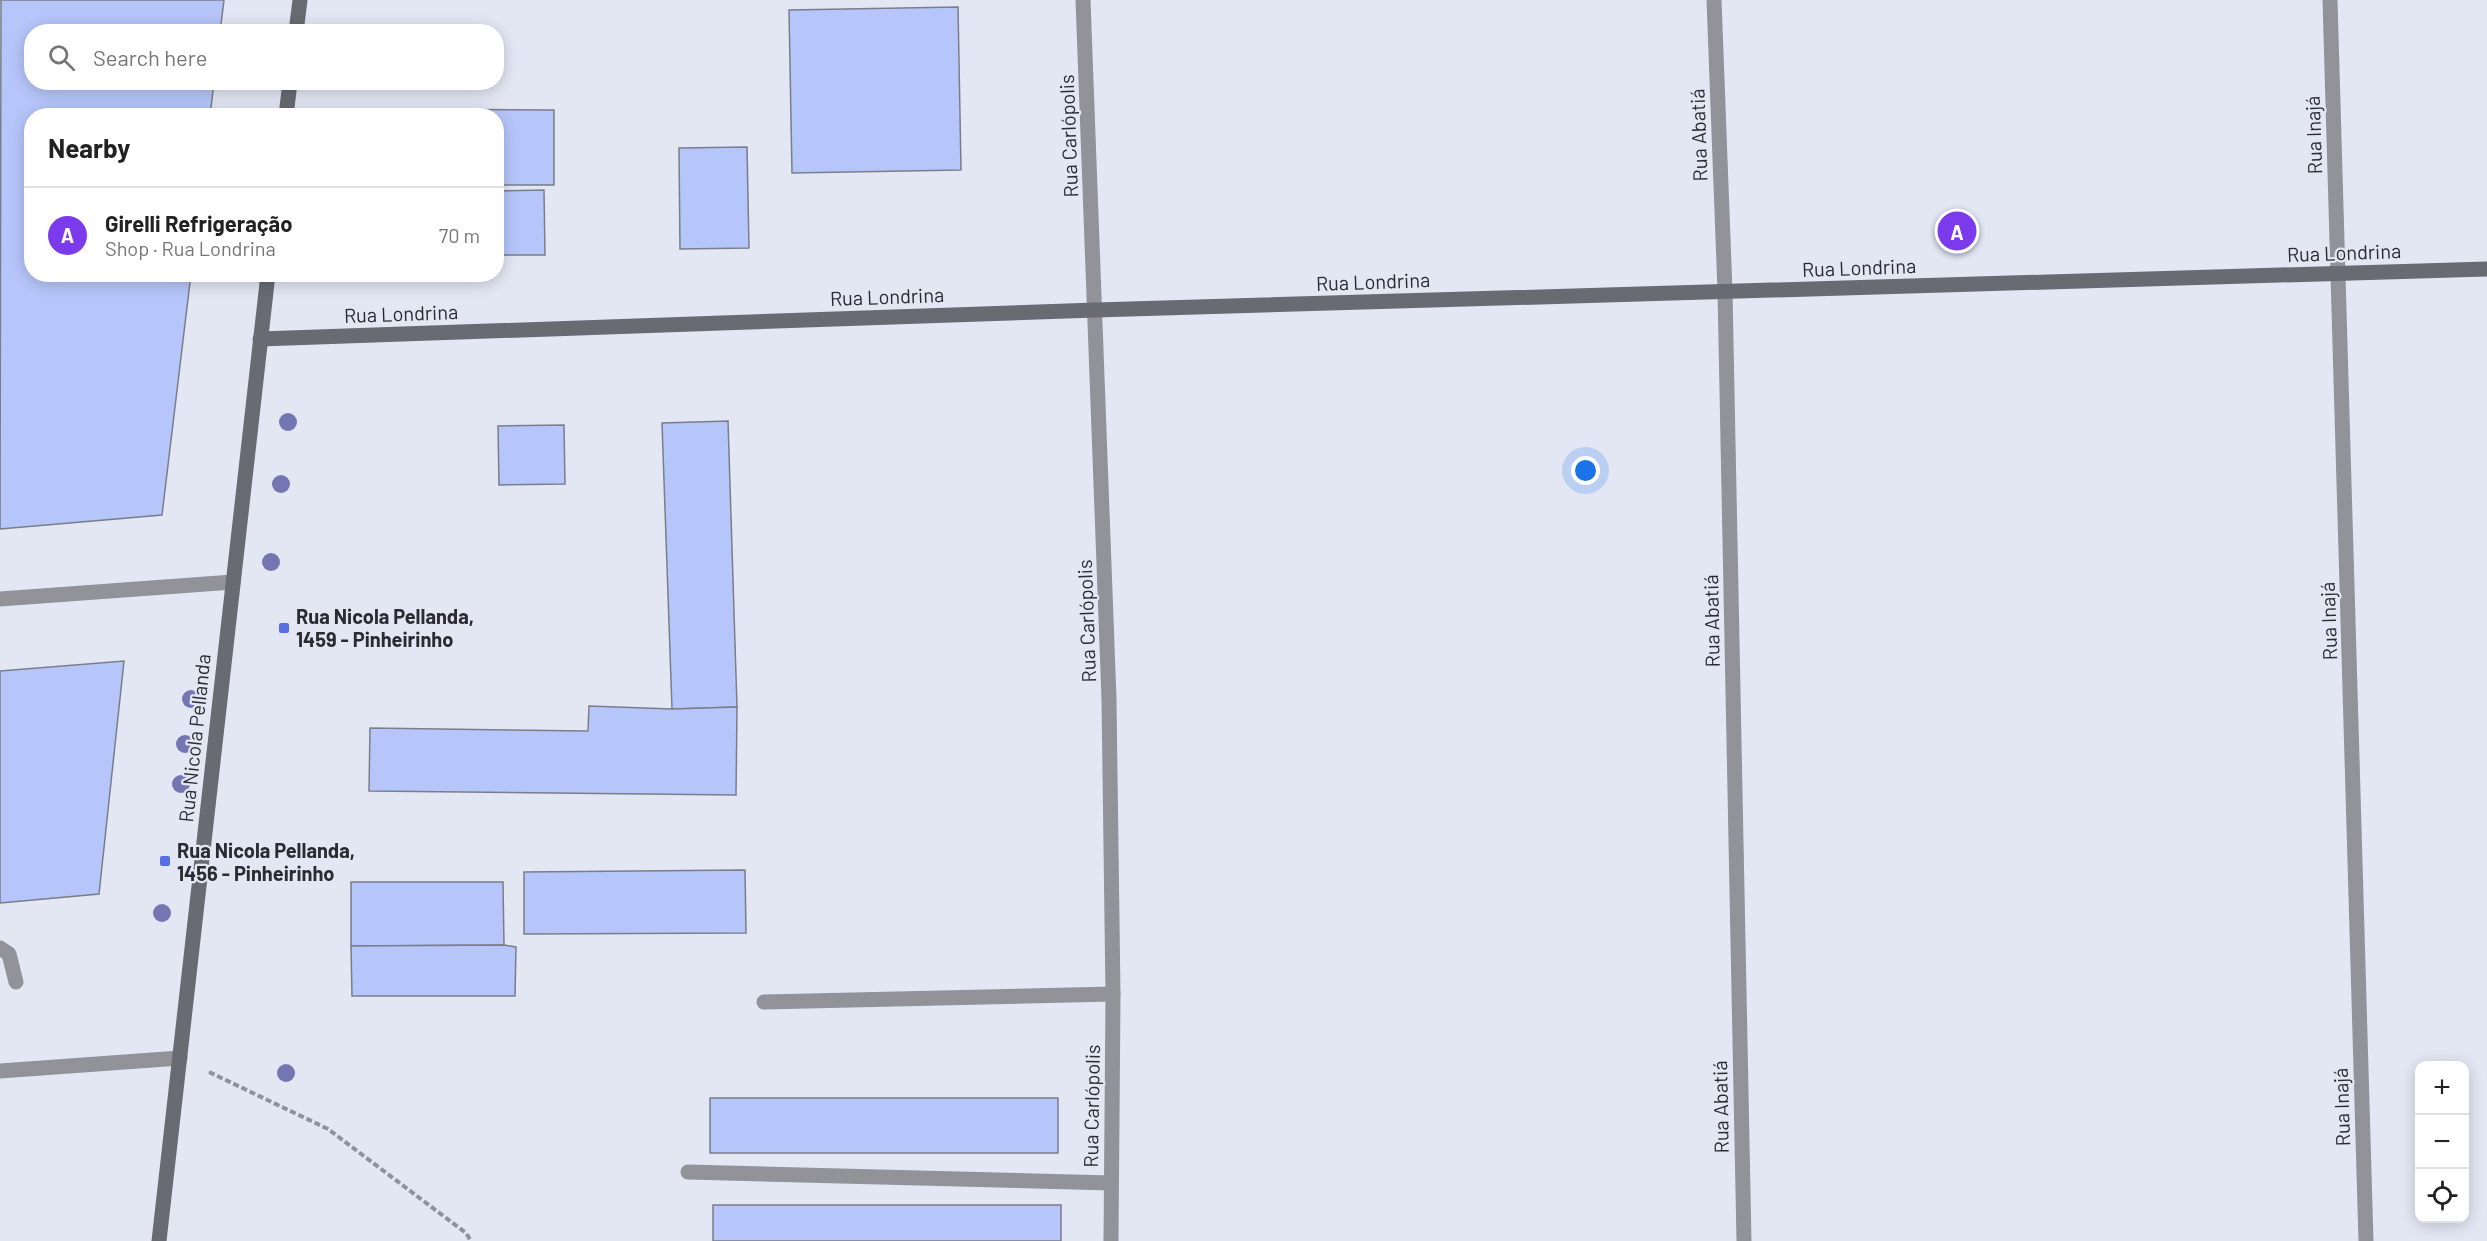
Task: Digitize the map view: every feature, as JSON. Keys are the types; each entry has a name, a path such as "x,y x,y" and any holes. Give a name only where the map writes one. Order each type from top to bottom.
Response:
{"street":[{"path":"297,24 300,0"},
{"name":"Rua Carlópolis","path":"1083,0 1109,699 1113,994 1111,1241"},
{"name":"Rua Abatiá","path":"1714,0 1725,291 1744,1241"},
{"name":"Rua Inajá","path":"2330,0 2366,1241"},
{"path":"287,108 289,90"},
{"name":"Rua Londrina","path":"260,339 1096,310 2487,269"},
{"name":"Rua Nicola Pellanda","path":"159,1241 267,282"},
{"path":"0,599 233,582"},
{"path":"0,948 9,954 16,982"},
{"path":"764,1002 1113,994"},
{"path":"0,1071 180,1058"},
{"path":"687,1172 1111,1183"}],"path":[{"path":"180,1058 327,1129 466,1233 471,1241"}],"building":[{"path":"1,0 224,0 221,24 24,24 24,90 213,90 211,108 24,108 24,282 190,282 162,515 0,529"},
{"path":"958,7 961,170 792,173 789,10"},
{"path":"504,110 554,110 554,185 504,185"},
{"path":"747,147 749,248 680,249 679,148"},
{"path":"544,190 545,255 504,255 504,191"},
{"path":"728,421 737,707 672,709 662,423"},
{"path":"564,425 565,484 499,485 498,426"},
{"path":"124,661 99,894 0,903 0,671"},
{"path":"589,706 672,709 737,707 736,795 369,791 370,728 588,731"},
{"path":"745,870 746,933 524,934 524,872"},
{"path":"351,882 503,882 504,945 351,946"},
{"path":"504,945 516,947 515,996 352,996 351,946"},
{"path":"710,1098 1058,1098 1058,1153 710,1153"},
{"path":"713,1205 1061,1205 1061,1241 713,1241"}],"place":[{"name":"Girelli Refrigeração","path":"1957,231"},
{"name":"Rua Nicola Pellanda, 1459 - Pinheirinho","path":"284,628"},
{"name":"Rua Nicola Pellanda, 1456 - Pinheirinho","path":"165,861"}]}
